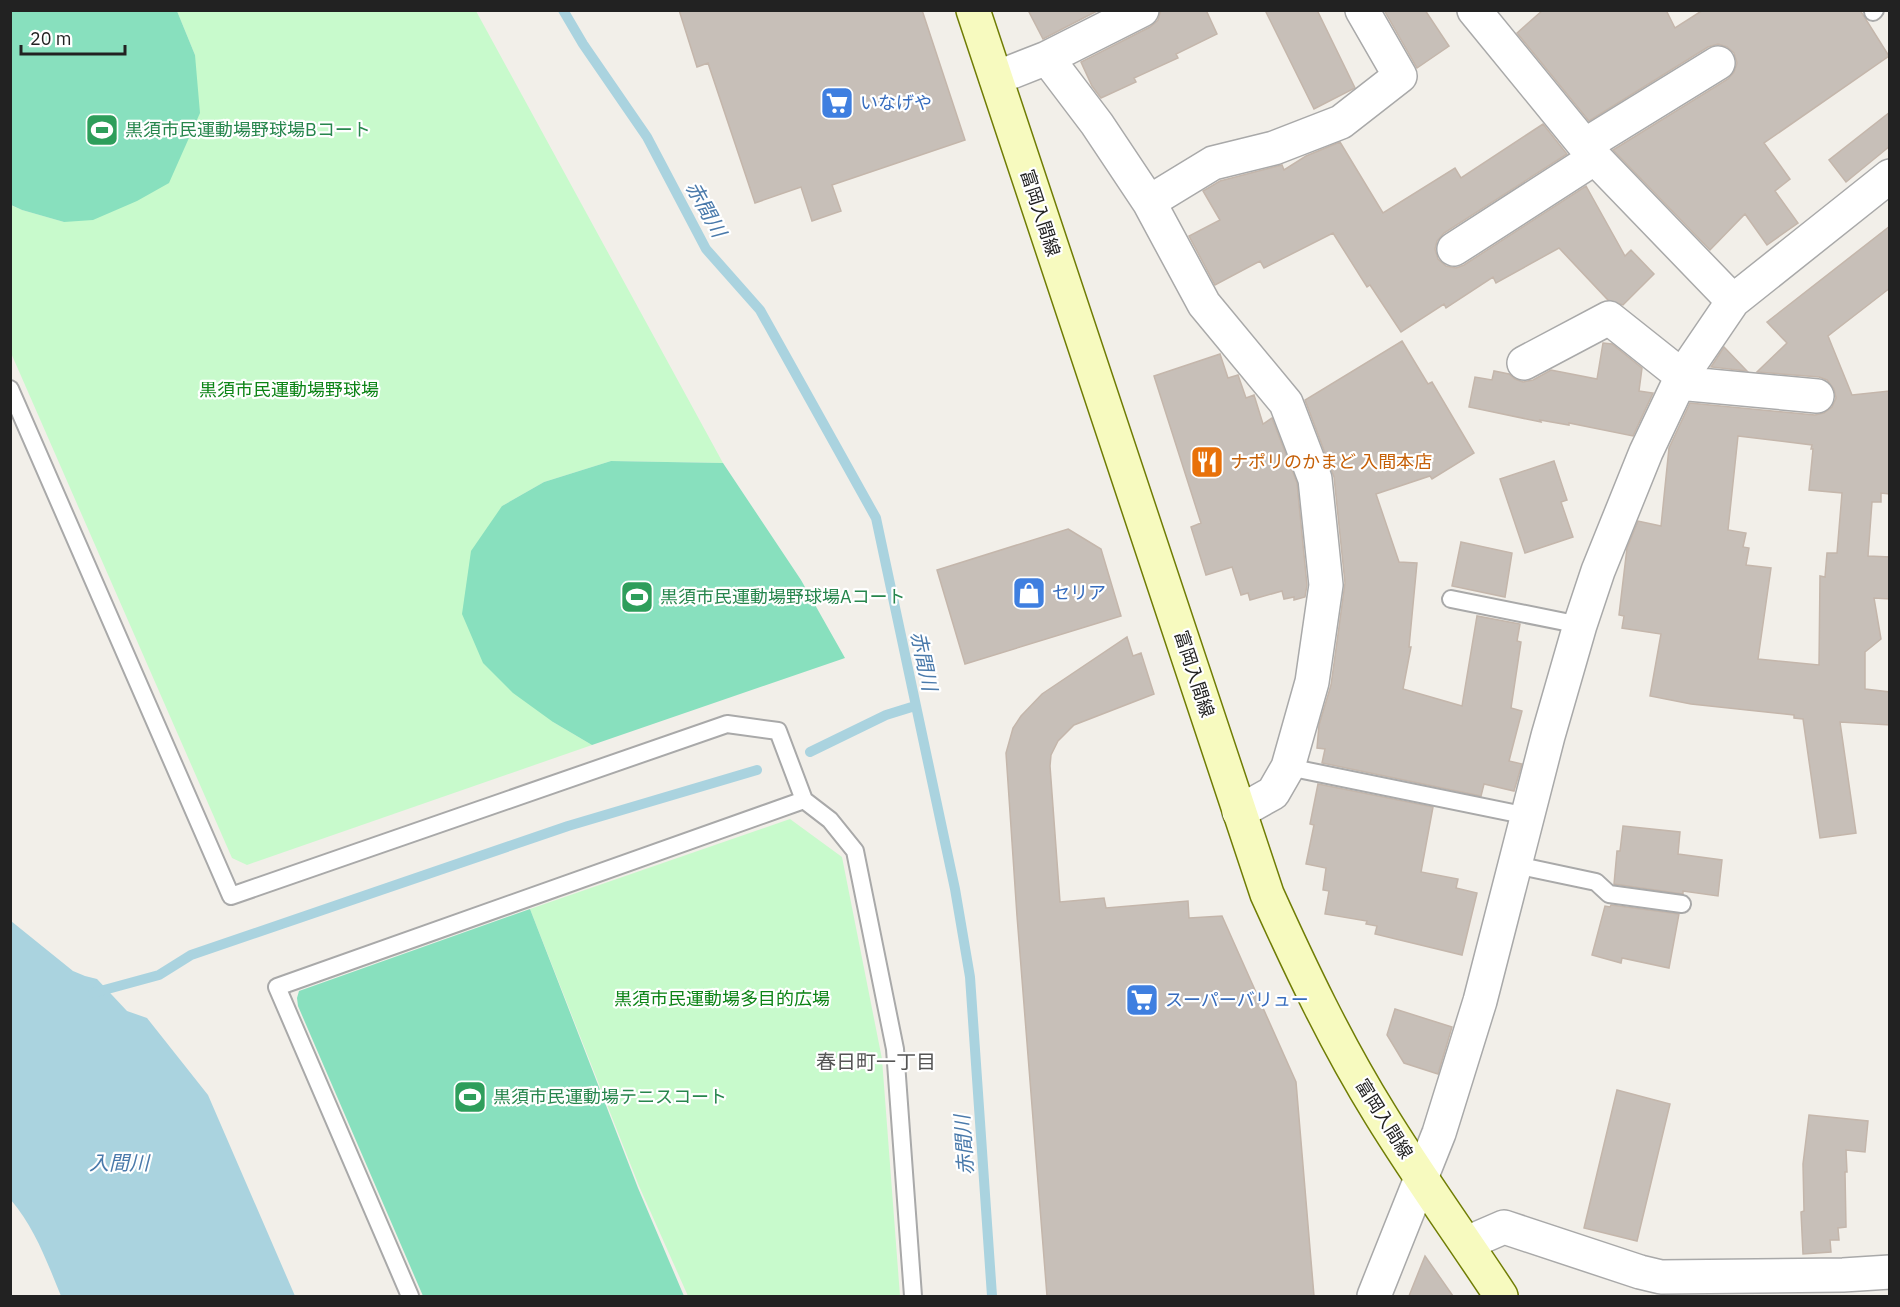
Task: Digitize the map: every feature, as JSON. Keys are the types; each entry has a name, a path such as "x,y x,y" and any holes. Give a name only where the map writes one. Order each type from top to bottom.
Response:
{"main road":[{"name":"富岡入間線","path":"973,10 1267,894 1336,1039 1380,1114 1501,1296"}],"street":[{"path":"996,78 1047,58 1142,10"},
{"path":"1149,202 1213,163 1275,148 1341,122 1400,76 1362,10"},
{"path":"1474,10 1590,152 1733,301"},
{"path":"1047,58 1097,124 1149,202 1204,304 1286,403 1316,479 1326,585 1312,682 1288,767 1274,793 1239,812"},
{"path":"1454,249 1718,63"},
{"path":"1374,1296 1439,1133 1480,1002 1548,736 1580,624 1624,506 1680,379 1733,301 1890,176"},
{"path":"1524,363 1609,318 1680,379 1817,396"},
{"path":"1467,1243 1504,1227 1640,1272 1661,1277 1749,1286 1890,1272"}],"lane":[{"path":"10,389 231,896 727,724 778,731 804,800 830,820 855,850 895,1049 914,1296"},
{"path":"1450,599 1580,624"},
{"path":"1288,767 1528,816"},
{"path":"410,1296 277,987 804,800"},
{"path":"1516,865 1596,882 1609,894 1682,904"}],"green space":[{"name":"黒須市民運動場野球場Bコート","path":"11,10 177,11 195,55 200,113 169,183 137,201 93,220 64,222 11,205"},
{"name":"黒須市民運動場野球場","path":"177,11 476,11 723,463 611,461 544,482 502,506 553,722 592,745 247,865 232,858 11,353 10,205 64,222 195,55"},
{"name":"黒須市民運動場野球場Aコート","path":"611,461 723,463 801,580 845,658 592,745 553,722 513,693 483,663 462,614 471,551 502,506 544,482"},
{"name":"黒須市民運動場多目的広場","path":"790,819 842,857 882,1059 900,1296 688,1296 639,1186 530,909"},
{"name":"黒須市民運動場テニスコート","path":"530,909 638,1188 684,1296 423,1296 298,1006 299,991"}],"water":[{"name":"入間川","path":"11,921 73,971 97,979 127,1011 147,1018 208,1095 295,1296 61,1296 34,1234 11,1200"}],"building":[{"name":"いなげや","path":"679,10 922,10 965,140 832,185 841,211 812,221 801,187 755,203 708,63 697,67"},
{"path":"1028,10 1099,10 1043,39"},
{"path":"1161,10 1206,10 1217,34 1176,54 1178,58 1134,78 1136,82 1101,98 1092,86 1081,62 1150,27 1158,20"},
{"path":"1265,10 1317,10 1355,88 1314,109"},
{"path":"1384,10 1425,10 1449,46 1417,68"},
{"path":"1543,10 1666,10 1675,28 1703,10 1860,10 1889,56 1764,143 1790,179 1775,191 1798,223 1767,245 1745,214 1710,250 1613,150 1728,79 1737,63 1734,53 1718,44 1708,47 1589,121 1517,33"},
{"path":"1890,112 1890,146 1846,182 1829,160"},
{"path":"1543,124 1567,154 1444,233 1437,241 1435,249 1438,259 1446,266 1456,268 1464,265 1586,186 1625,256 1631,250 1654,274 1623,305 1608,300 1559,248 1496,283 1493,277 1446,308 1444,304 1401,332 1370,285 1367,287 1333,233 1264,268 1260,261 1215,285 1189,236 1220,220 1203,191 1220,181 1282,165 1284,170 1306,156 1340,142 1383,213 1455,168 1461,178"},
{"path":"1890,226 1890,288 1828,336 1852,395 1889,391 1889,494 1881,493 1881,502 1872,502 1868,556 1890,557 1890,599 1874,598 1881,639 1865,652 1865,689 1890,692 1890,725 1840,722 1856,833 1820,838 1803,719 1794,718 1794,715 1691,704 1650,696 1661,634 1622,628 1624,616 1619,615 1627,548 1638,521 1661,526 1669,448 1690,403 1815,415 1824,413 1832,407 1836,398 1834,389 1827,380 1819,377 1757,372 1787,343 1767,322","holes":["1738,436 1812,445 1809,490 1842,493 1837,553 1827,553 1825,577 1820,576 1819,665 1758,659 1771,568 1746,565 1749,548 1743,547 1746,533 1728,530"]},
{"path":"1402,341 1428,384 1432,382 1474,453 1432,479 1430,476 1376,494 1399,562 1417,563 1409,647 1411,647 1403,689 1462,706 1477,616 1520,624 1517,641 1521,642 1511,708 1522,711 1509,761 1522,764 1514,791 1484,784 1481,796 1322,763 1325,749 1317,748 1319,725 1331,685 1345,583 1334,477 1305,400"},
{"path":"1603,343 1612,344 1642,368 1639,391 1653,393 1633,436 1569,423 1569,425 1540,420 1541,422 1469,407 1475,377 1492,380 1494,371 1509,374 1523,382 1533,380 1551,370 1597,379"},
{"path":"1724,347 1747,371 1711,367"},
{"path":"1220,354 1228,378 1238,375 1246,398 1254,395 1263,424 1272,418 1297,483 1307,585 1305,597 1294,600 1294,597 1284,599 1282,591 1250,600 1248,593 1241,595 1232,567 1206,575 1191,527 1201,523 1154,376"},
{"path":"1554,461 1567,500 1561,502 1573,537 1525,553 1500,479"},
{"name":"セリア","path":"1068,529 1101,549 1121,616 965,664 937,570"},
{"path":"1461,542 1512,553 1505,597 1452,586"},
{"name":"スーパーバリュー","path":"1127,637 1133,656 1141,653 1154,694 1074,725 1058,741 1051,755 1060,902 1104,898 1106,908 1188,901 1189,918 1222,916 1296,1082 1314,1296 1047,1296 1006,753 1013,728 1042,694"},
{"path":"1318,784 1433,807 1421,872 1458,879 1456,888 1477,893 1462,955 1375,934 1377,926 1366,924 1367,921 1325,914 1329,891 1323,890 1326,868 1306,864 1314,825 1310,824"},
{"path":"1623,826 1680,832 1678,854 1722,860 1718,896 1683,891 1683,894 1614,884 1617,851 1620,851"},
{"path":"1611,905 1679,914 1669,968 1622,958 1621,963 1592,955 1605,906 1610,907"},
{"path":"1395,1009 1452,1027 1438,1074 1404,1063 1387,1035"},
{"path":"1617,1090 1670,1104 1637,1241 1584,1228"},
{"path":"1809,1115 1868,1121 1865,1152 1846,1150 1846,1227 1838,1228 1839,1240 1830,1240 1831,1252 1803,1254 1801,1212 1804,1211 1803,1164"},
{"path":"1425,1256 1453,1296 1409,1296"}],"waterway":[{"name":"赤間川","path":"563,10 583,44 647,137 706,249 760,310 876,518 955,889 970,977 992,1296"},
{"path":"810,752 886,715 915,706"},
{"path":"93,993 159,975 191,955 568,826 757,770"}],"place":[{"name":"いなげや","path":"837,103"},
{"name":"黒須市民運動場野球場Bコート","path":"102,130"},
{"name":"ナポリのかまど 入間本店","path":"1207,462"},
{"name":"セリア","path":"1029,593"},
{"name":"黒須市民運動場野球場Aコート","path":"637,597"},
{"name":"スーパーバリュー","path":"1142,1000"},
{"name":"黒須市民運動場テニスコート","path":"470,1097"}],"district":[{"name":"春日町一丁目","path":"876,1062"}]}
